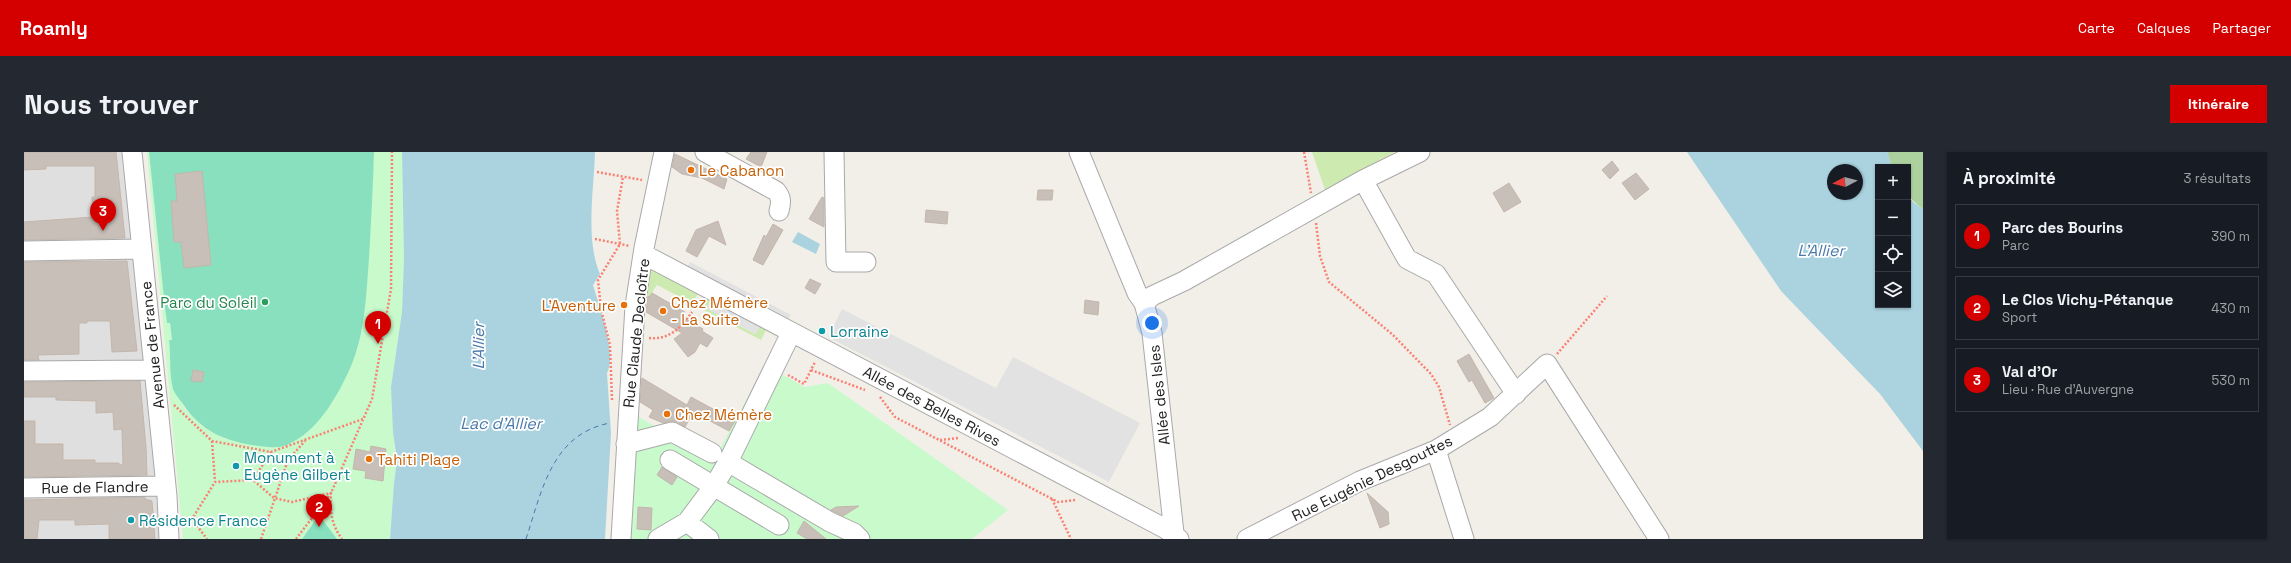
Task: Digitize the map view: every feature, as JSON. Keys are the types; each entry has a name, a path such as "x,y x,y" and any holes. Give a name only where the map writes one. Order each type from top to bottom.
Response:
{"street":[{"name":"Avenue de France","path":"132,152 166,486 169,539"},
{"name":"Rue Claude Decloître","path":"621,539 638,250 664,152"},
{"path":"705,152 776,191 780,196 781,202 779,211"},
{"path":"834,152 836,262 866,262"},
{"name":"Allée des Isles","path":"1079,152 1137,293 1144,303 1152,333 1176,536"},
{"path":"1144,303 1152,296 1184,281 1363,180 1420,152"},
{"path":"1363,180 1407,259 1436,274 1516,394"},
{"path":"24,251 142,249"},
{"name":"Allée des Belles Rives","path":"638,250 683,276 1098,493 1176,536"},
{"path":"658,539 686,522 714,486 728,462 791,333"},
{"path":"1548,364 1659,539"},
{"name":"Rue Eugénie Desgouttes","path":"1247,539 1360,481 1436,450 1490,417 1548,364"},
{"path":"24,372 154,370"},
{"path":"626,444 672,432 712,453"},
{"path":"1436,450 1464,539"},
{"path":"670,460 779,525"},
{"path":"728,462 830,522 854,533 860,539"},
{"name":"Rue de Flandre","path":"24,488 166,486"},
{"path":"686,522 709,539"}],"path":[{"path":"296,539 331,493 372,399 391,289 392,152"},
{"path":"1304,152 1314,208 1320,256 1329,282 1392,334 1431,374 1439,387 1451,428 1456,438"},
{"path":"597,172 646,181"},
{"path":"612,407 610,345 601,309 598,280 620,244 617,211 624,177"},
{"path":"595,239 620,244 638,250"},
{"path":"1548,364 1608,296"},
{"path":"632,336 660,339 674,333 682,326 692,312"},
{"path":"811,370 872,393"},
{"path":"879,395 895,417 1058,502 1094,498 1098,493"},
{"path":"169,401 212,441 271,452 362,419"},
{"path":"261,539 288,460 305,440"},
{"path":"192,519 215,482 212,441"},
{"path":"253,480 271,452"},
{"path":"215,482 253,480 274,498 292,502 331,493"},
{"path":"331,493 330,512 335,528 342,539"},
{"path":"1052,499 1071,539"},
{"path":"180,518 192,519 207,539"}],"shaded area":[{"path":"24,152 121,152 135,181 169,539 24,539"},
{"path":"690,262 791,315 786,323 767,313 756,334 707,309 718,288 685,271"},
{"path":"842,309 996,388 1013,357 1140,423 1109,482 828,337"}],"green space":[{"path":"147,152 149,152 165,308 167,323 170,323 172,340 169,341 173,388 186,410 202,426 225,439 274,447 292,442 311,427 332,403 348,373 358,347 366,296 374,152 402,152 404,259 402,312 391,387 395,456 397,461 390,539 337,539 319,515 302,539 183,539"},
{"name":"Parc du Soleil","path":"149,152 374,152 367,288 364,317 354,360 331,404 317,423 299,438 285,446 270,447 247,444 236,442 216,434 207,429 190,414 173,389 169,340 172,340 170,323 167,323 165,308"},
{"path":"1312,152 1395,152 1325,190"},
{"path":"1887,152 1923,152 1923,209 1911,197 1911,164 1891,164"},
{"path":"645,267 698,293 693,304 657,285 649,297 645,295"},
{"path":"706,297 712,300 707,308 755,334 760,325 767,328 761,340 700,308"},
{"path":"765,365 805,387 828,383 1008,510 972,539 629,539 637,416 714,460"},
{"path":"319,515 337,539 302,539"}],"water":[{"name":"Lac d'Allier","path":"402,152 595,152 592,198 592,230 595,261 600,274 593,285 603,317 610,354 610,365 607,373 611,433 605,539 390,539 397,461 393,432 391,387 402,312 404,259"},
{"name":"L'Allier","path":"1687,152 1887,152 1891,164 1875,164 1875,308 1911,308 1911,199 1923,209 1923,451 1880,394 1781,291"},
{"path":"798,232 820,244 816,254 792,242"}],"building":[{"path":"24,152 116,152 125,238 24,240 24,222 93,217 92,197 95,197 95,166 46,166 46,169 24,170"},
{"path":"751,152 767,152 761,167 746,159"},
{"name":"Le Cabanon","path":"675,154 727,179 724,189 702,178 682,174 672,167"},
{"path":"1612,161 1619,170 1610,179 1602,170"},
{"path":"202,171 211,265 184,268 181,242 174,242 171,201 177,201 175,174"},
{"path":"1636,173 1649,189 1635,200 1622,183"},
{"path":"1509,183 1521,202 1504,212 1493,193"},
{"path":"1038,190 1053,190 1052,200 1037,200"},
{"path":"822,197 824,198 824,227 809,219"},
{"path":"926,210 948,212 947,224 925,222"},
{"path":"718,221 726,245 709,236 697,257 686,251 696,230"},
{"path":"773,224 783,230 763,265 753,260 764,235 766,237"},
{"path":"127,261 137,351 112,352 110,321 87,321 87,323 79,323 79,354 38,355 39,360 24,360 24,262"},
{"path":"810,279 821,284 815,294 805,288"},
{"path":"652,293 685,312 682,317 703,329 702,331 713,338 707,347 700,343 695,352 688,357 674,339 682,333 646,312 648,296 649,297"},
{"path":"1085,300 1099,302 1098,315 1084,313"},
{"path":"1469,354 1494,398 1485,403 1472,380 1469,382 1457,361"},
{"path":"193,370 204,372 202,382 191,381"},
{"path":"642,378 687,405 691,397 735,421 729,431 693,412 685,427 677,422 663,423 649,417 653,410 640,402"},
{"path":"140,381 147,475 24,477 24,421 35,421 35,444 63,444 63,460 95,460 95,463 118,463 123,466 122,429 114,430 113,412 96,413 96,401 56,400 56,397 24,397 24,382"},
{"path":"371,446 386,449 383,481 365,478 366,471 353,469 356,449 370,452"},
{"path":"662,467 677,477 672,485 657,475"},
{"path":"1367,493 1388,512 1389,524 1380,528"},
{"path":"145,497 145,499 152,501 155,539 109,539 109,524 75,525 75,520 39,520 37,539 24,539 24,500"},
{"path":"859,506 843,516 831,510 836,507"},
{"path":"638,507 652,508 651,530 637,529"},
{"path":"804,521 826,539 807,539 797,533"}],"ferry route":[{"path":"526,539 544,484 552,467 562,452 575,439 590,429 610,423"}],"place":[{"name":"Le Cabanon","path":"691,170"},
{"name":"Val d'Or","path":"103,231"},
{"name":"Parc du Soleil","path":"265,302"},
{"name":"L'Aventure","path":"624,305"},
{"name":"Chez Mémère - La Suite","path":"663,311"},
{"name":"Lorraine","path":"822,331"},
{"name":"Parc des Bourins","path":"378,344"},
{"name":"Chez Mémère","path":"667,414"},
{"name":"Tahiti Plage","path":"369,459"},
{"name":"Monument à Eugène Gilbert","path":"236,466"},
{"name":"Résidence France","path":"131,520"},
{"name":"Le Clos Vichy-Pétanque","path":"319,527"}]}
